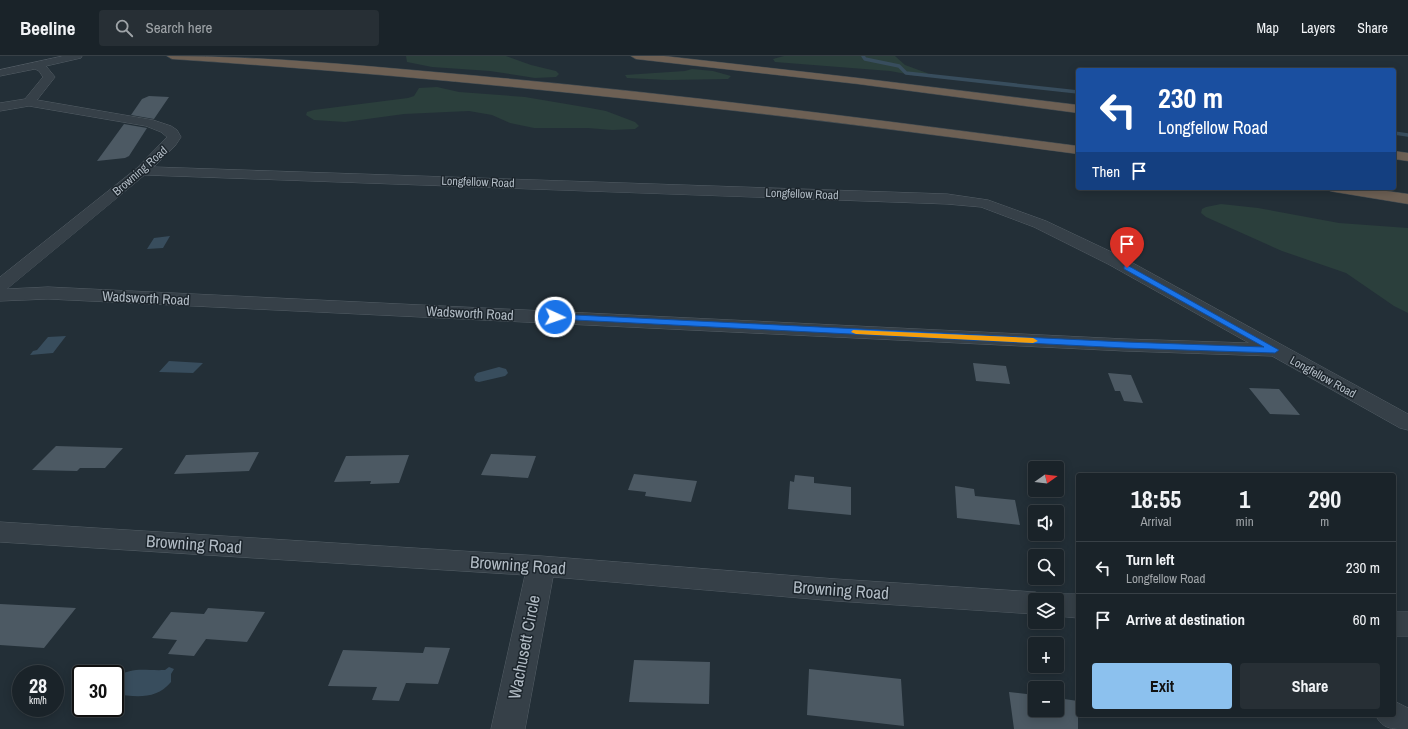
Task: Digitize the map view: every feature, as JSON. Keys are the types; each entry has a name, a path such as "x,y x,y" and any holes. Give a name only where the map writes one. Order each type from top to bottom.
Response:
{"highway":[{"path":"172,56 366,70 612,92 863,122 1076,150"},
{"path":"636,56 865,82 1076,109"},
{"path":"1396,155 1408,157"},
{"path":"1348,190 1408,199"}],"street":[{"path":"0,73 77,56"},
{"path":"29,102 49,77 43,69 36,65"},
{"name":"Browning Road","path":"0,107 29,102 149,123 166,129 173,134 173,139 157,158 0,286"},
{"name":"Longfellow Road","path":"142,171 943,199 977,202 1026,218 1114,260 1408,423"},
{"name":"Wadsworth Road","path":"0,295 56,293 1110,344 1275,350"},
{"name":"Browning Road","path":"0,532 541,566 836,590 1028,603"},
{"name":"Wachusett Circle","path":"508,729 541,566"},
{"path":"1064,605 1076,606"},
{"path":"1396,624 1408,624"},
{"path":"1394,717 1408,728"}],"green space":[{"path":"406,56 506,56 531,65 556,71 559,74 556,77 535,78 490,71 432,67 407,62"},
{"path":"784,56 895,56 905,65 929,75 917,76 890,71 775,62 773,59"},
{"path":"692,69 713,71 731,76 728,79 668,80 627,78 625,75 685,71"},
{"path":"437,87 459,92 525,97 606,111 635,122 639,126 635,129 612,130 588,128 534,128 510,123 492,115 469,111 404,114 345,122 314,120 306,115 307,112 314,110 408,98 414,96 419,88"},
{"path":"1221,204 1258,208 1339,223 1408,228 1408,313 1394,306 1346,273 1282,251 1206,217 1201,213 1202,209 1206,207"}],"water":[{"path":"170,236 163,248 147,249 154,238"},
{"path":"66,336 53,353 30,355 33,351 37,350 48,337"},
{"path":"169,361 203,363 193,373 159,372"},
{"path":"499,367 506,369 508,373 505,376 479,382 475,381 474,377 477,373"},
{"path":"169,667 174,669 171,674 171,682 159,692 145,696 124,695 124,673 133,670 165,670"}],"building":[{"path":"149,96 169,97 154,119 131,115 142,99"},
{"path":"124,124 147,128 129,156 125,158 97,161"},
{"path":"973,363 1006,366 1010,384 976,381"},
{"path":"1108,373 1131,375 1143,403 1124,401 1120,391 1115,391"},
{"path":"1249,388 1279,389 1300,415 1270,414"},
{"path":"56,446 123,448 105,468 80,468 77,471 32,470"},
{"path":"259,452 249,471 174,474 186,455"},
{"path":"491,454 536,456 528,478 481,475"},
{"path":"409,455 399,483 370,484 371,481 334,482 346,456"},
{"path":"634,474 697,481 691,502 645,496 646,492 628,490"},
{"path":"795,475 814,477 814,483 851,487 851,515 788,509 790,481 794,482"},
{"path":"955,486 974,489 975,496 1015,500 1020,525 957,518"},
{"path":"0,604 76,608 44,648 0,645"},
{"path":"208,608 265,612 247,642 206,639 194,656 168,654 177,640 152,638 171,612 204,614"},
{"path":"425,647 450,648 438,684 406,683 399,701 372,700 377,687 328,686 343,650 423,653"},
{"path":"634,660 710,662 709,704 629,702"},
{"path":"809,669 901,679 904,726 807,715"},
{"path":"1009,692 1028,694 1028,717 1064,717 1064,699 1076,701 1078,729 1014,729"}],"waterway":[{"path":"863,56 865,59 899,66 906,73 1076,92"},
{"path":"1396,133 1408,135"}],"slow traffic":[{"path":"856,332 1033,341"}],"route":[{"path":"555,317 1125,345 1275,350 1127,268"}]}
